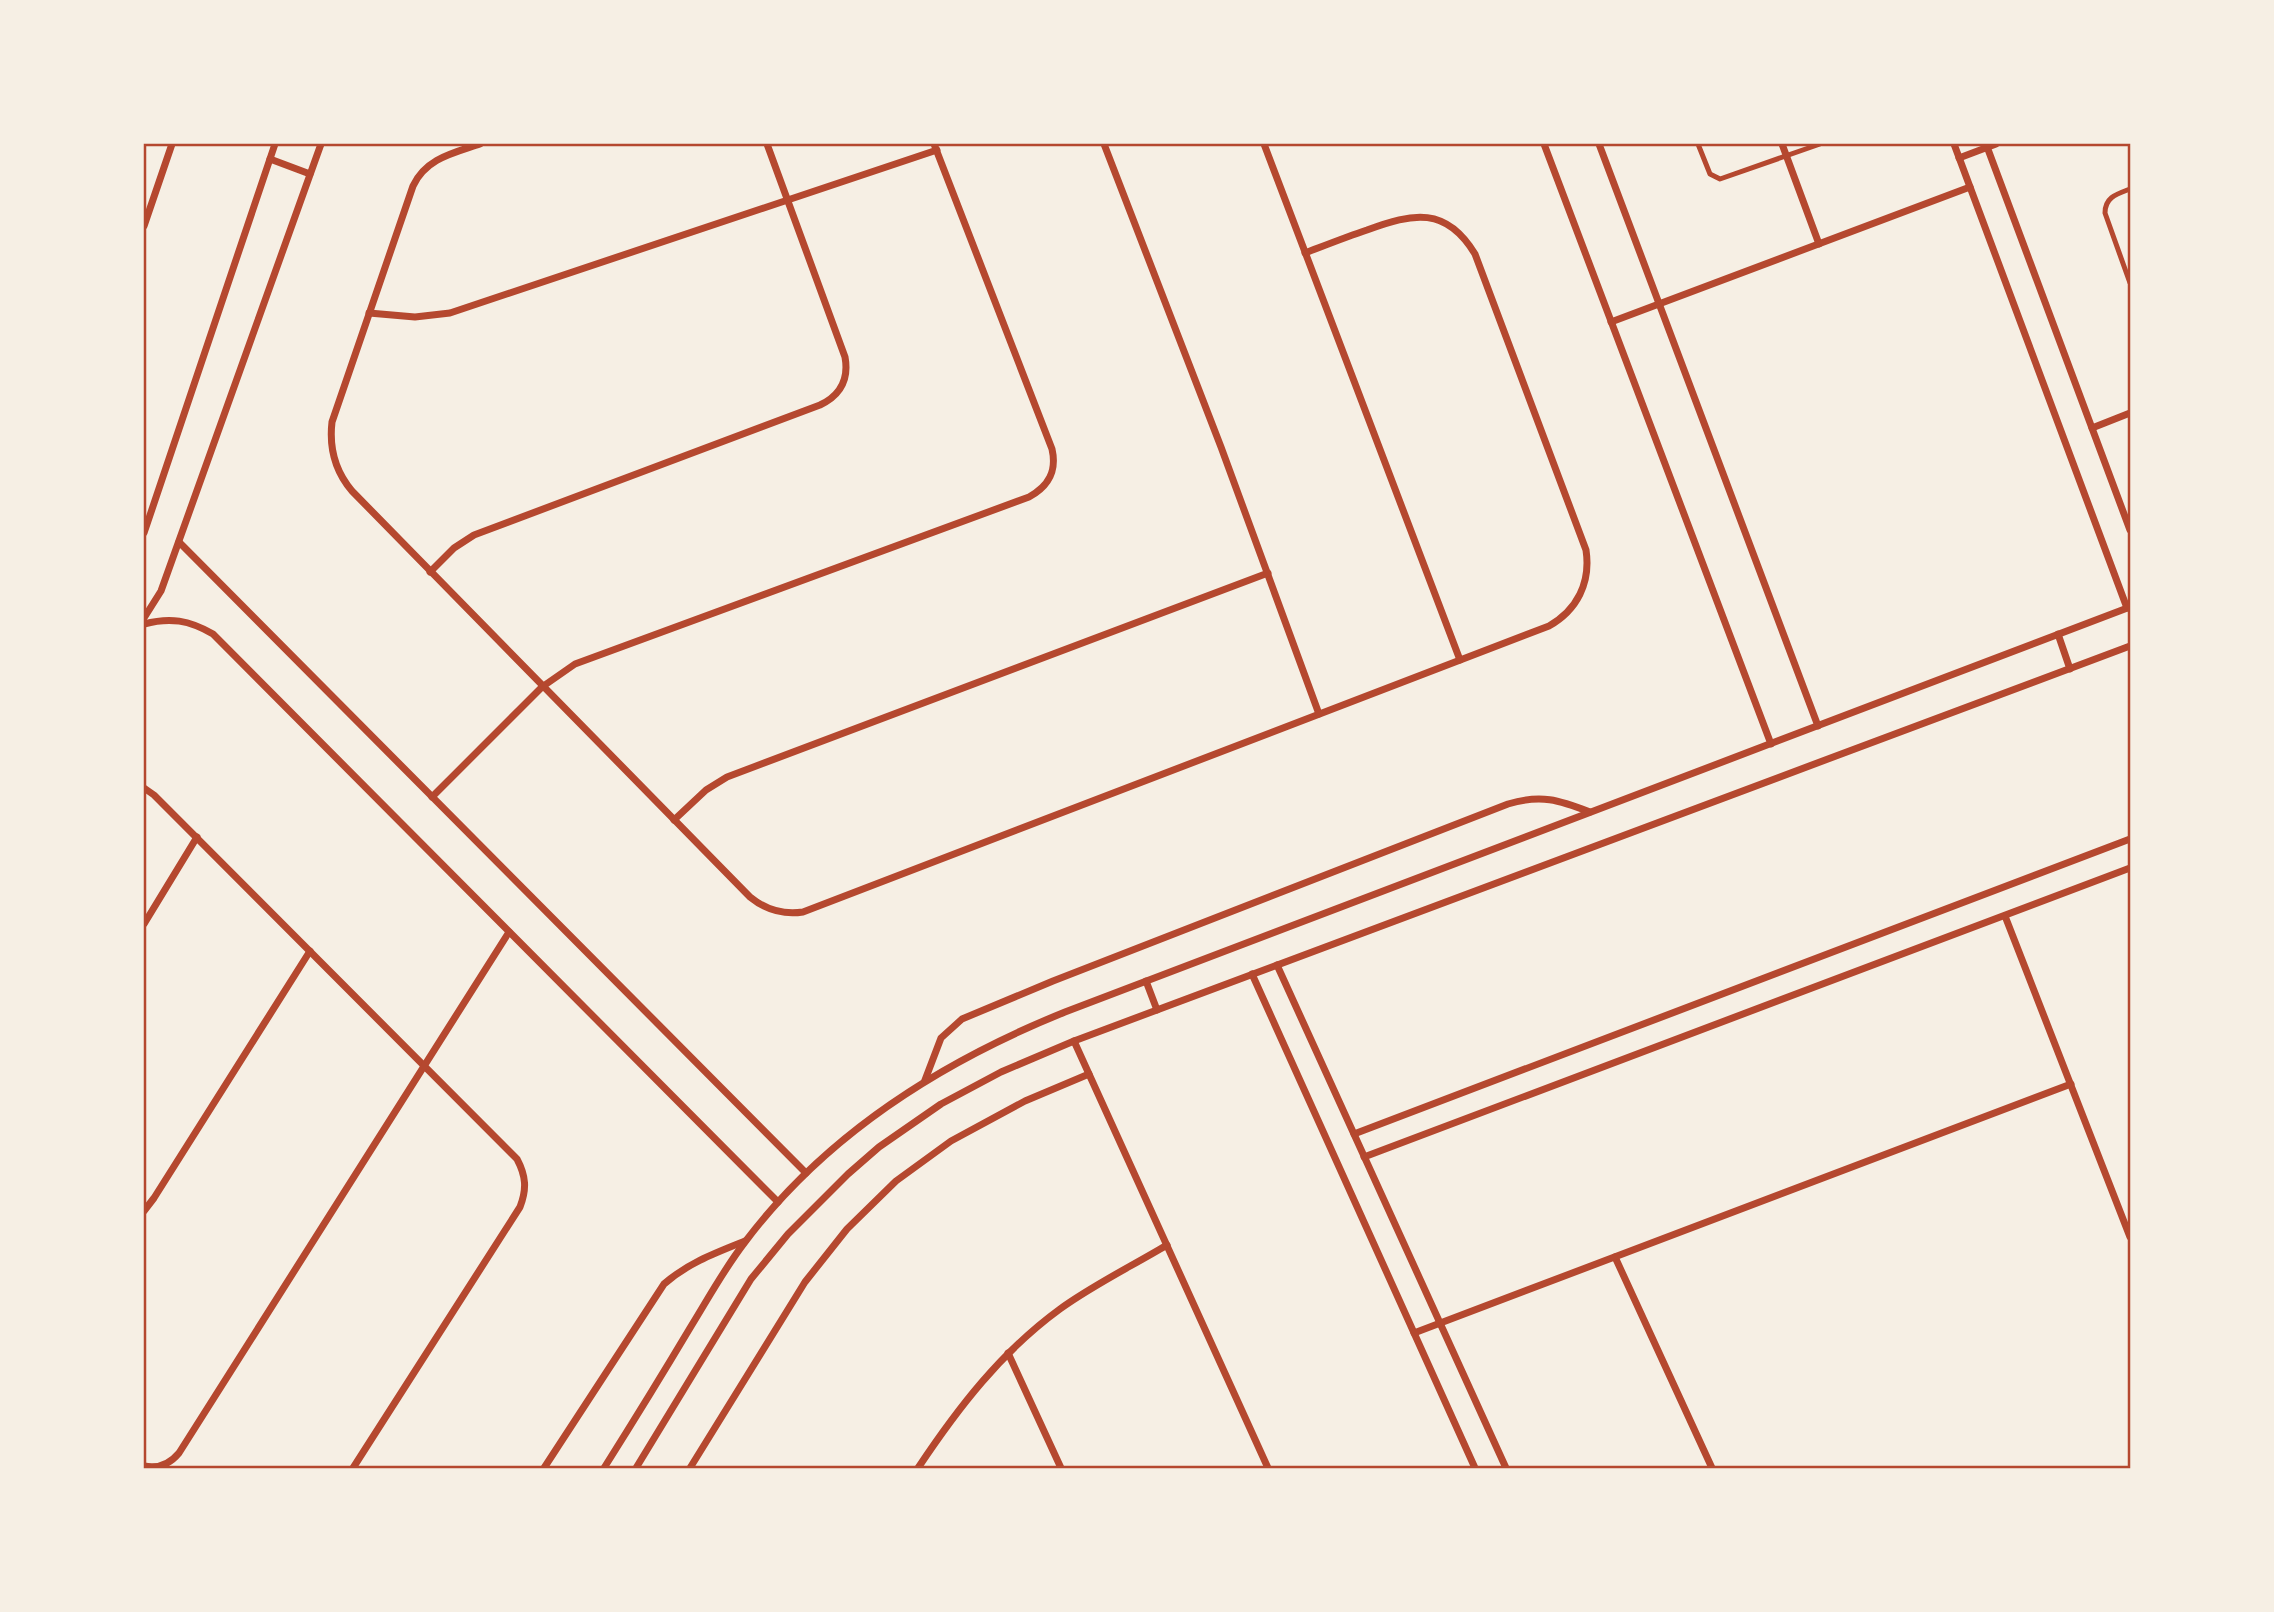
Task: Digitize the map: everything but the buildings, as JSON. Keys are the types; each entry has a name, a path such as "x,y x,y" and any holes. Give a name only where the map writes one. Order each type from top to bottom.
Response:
{"street":[{"path":"144,226 172,144"},
{"path":"144,533 275,144"},
{"path":"144,618 161,592 321,144"},
{"path":"480,144 436,160 416,179 332,422 332,454 346,484 430,572 758,903 774,911 803,912 1460,660 1559,620 1575,604 1585,584 1588,561 1586,550 1475,254 1467,242 1446,224 1432,218 1409,216 1305,253"},
{"path":"430,572 454,548 474,535 820,405 837,394 846,376 845,357 767,144"},
{"path":"1104,144 1319,714"},
{"path":"1264,144 1460,660"},
{"path":"1544,144 1771,744"},
{"path":"1599,144 1818,726"},
{"path":"1782,144 1819,244"},
{"path":"604,1468 730,1262 778,1202 864,1123 925,1080 1023,1029 2129,608 1954,144"},
{"path":"1959,158 1987,145 1996,144"},
{"path":"1987,145 2130,530"},
{"path":"369,313 415,317 450,313 788,200 936,147 1052,449 1053,469 1045,486 1029,496 564,671 542,687 432,797"},
{"path":"270,159 310,174"},
{"path":"1611,322 1970,187"},
{"path":"2092,428 2130,413"},
{"path":"179,542 806,1174"},
{"path":"674,820 706,790 727,777 1268,573"},
{"path":"144,624 173,619 200,626 212,634 778,1202"},
{"path":"2058,634 2070,669"},
{"path":"636,1468 751,1279 788,1234 879,1147 941,1104 1001,1072 1074,1041 2130,646"},
{"path":"144,788 197,837 517,1159 523,1170 526,1183 520,1207 353,1468"},
{"path":"925,1080 936,1047 954,1024 1053,981 1508,804 1545,798 1590,812"},
{"path":"144,923 197,837"},
{"path":"1354,1134 2130,839"},
{"path":"1364,1157 2130,868"},
{"path":"2005,916 2130,1237"},
{"path":"144,1466 160,1467 174,1460 179,1454 509,932"},
{"path":"144,1211 310,951"},
{"path":"1278,965 1506,1468"},
{"path":"1252,974 1475,1468"},
{"path":"1146,981 1157,1010"},
{"path":"1074,1041 1268,1468"},
{"path":"690,1468 805,1282 847,1228 896,1181 950,1141 1025,1101 1089,1074"},
{"path":"1414,1333 2071,1084"},
{"path":"544,1468 664,1284 699,1259 746,1241"},
{"path":"918,1468 957,1410 1008,1353 1062,1307 1167,1245"},
{"path":"1615,1257 1712,1468"},
{"path":"1008,1353 1060,1468"}],"lane":[{"path":"1698,144 1710,174 1720,179 1820,144"},
{"path":"2130,189 2110,198 2105,214 2130,283"}]}
